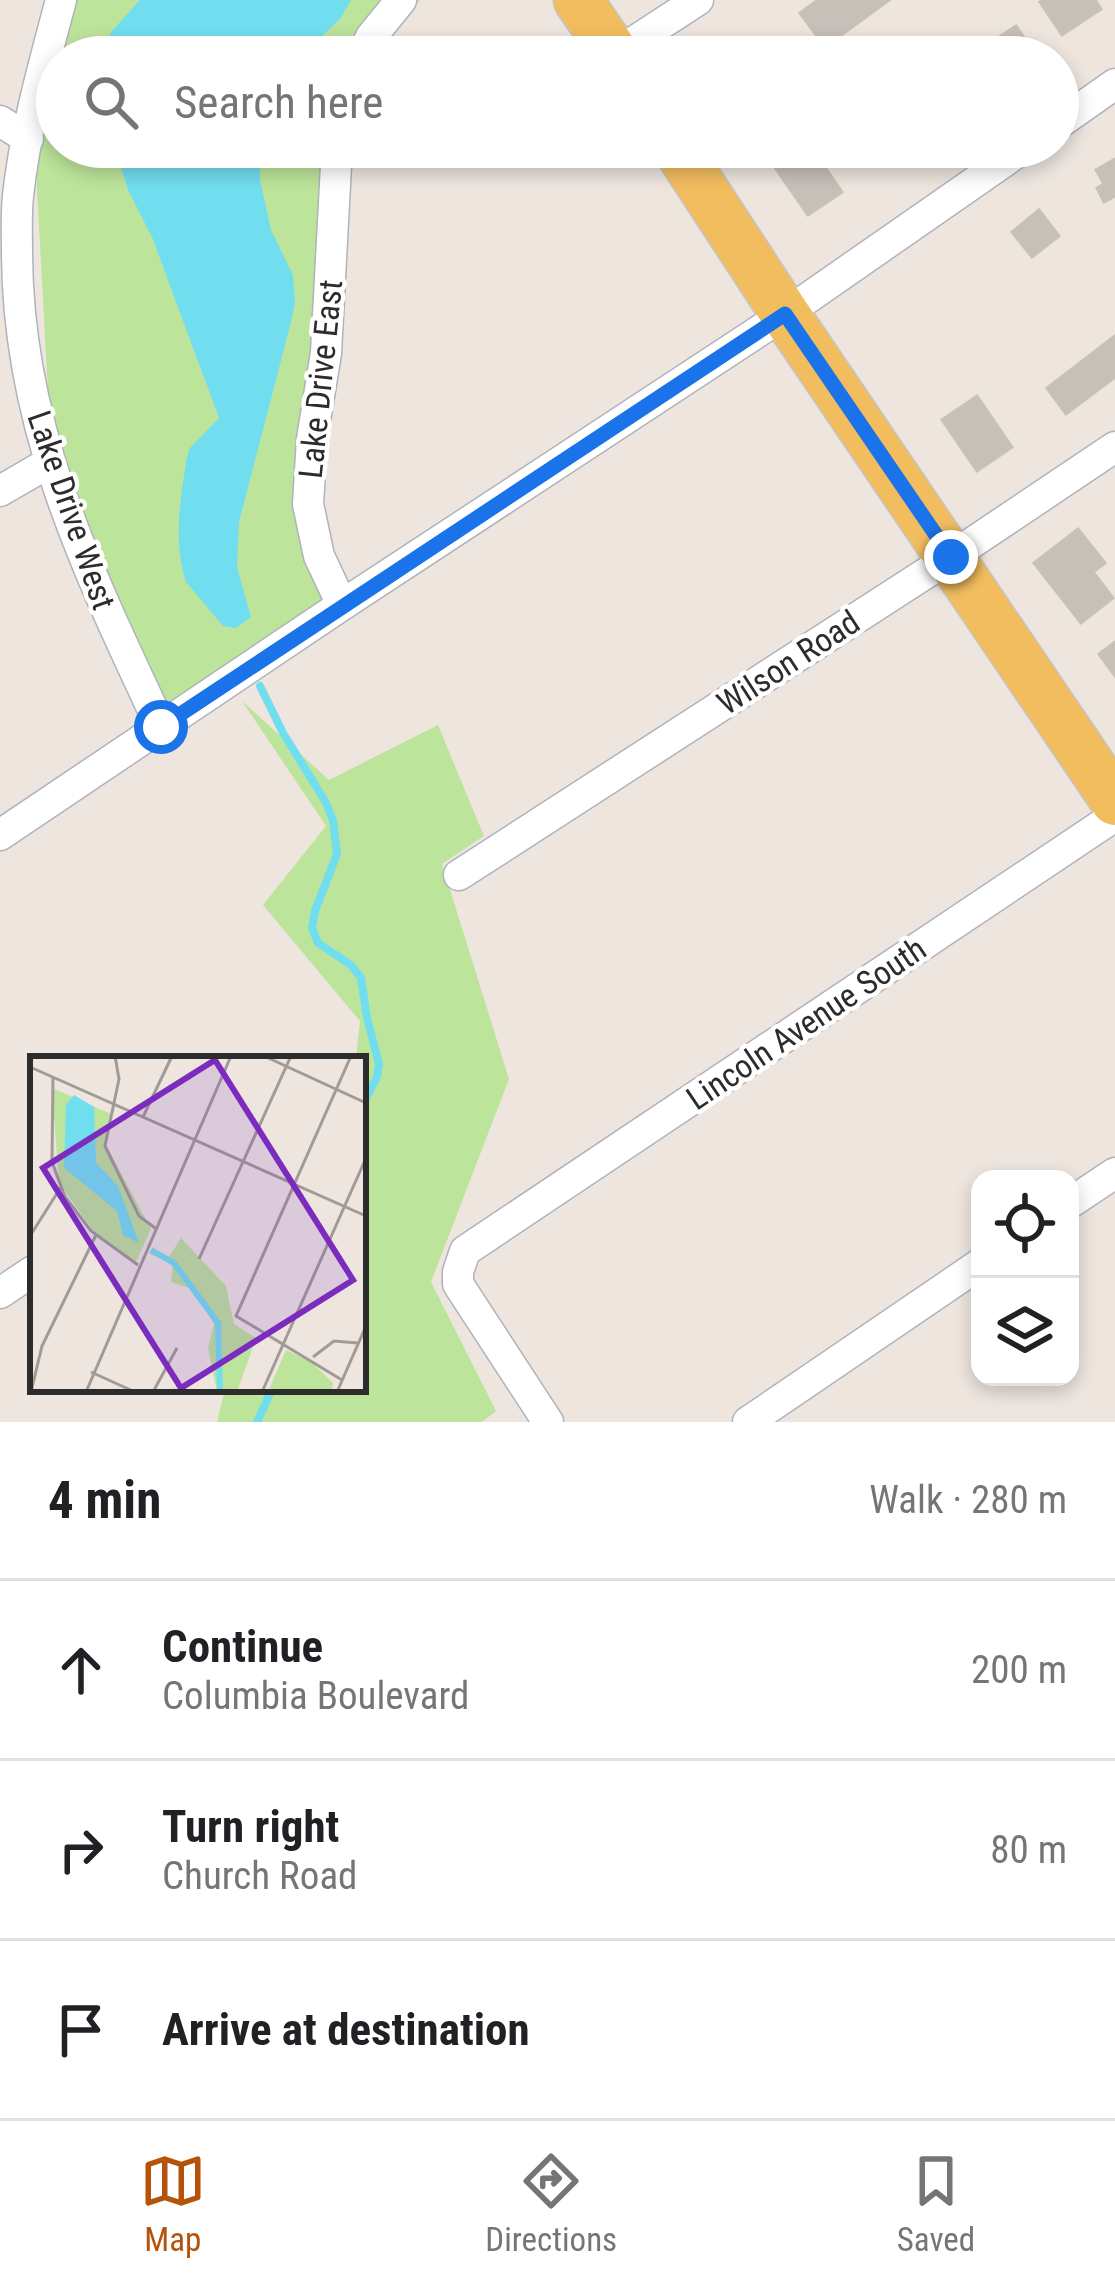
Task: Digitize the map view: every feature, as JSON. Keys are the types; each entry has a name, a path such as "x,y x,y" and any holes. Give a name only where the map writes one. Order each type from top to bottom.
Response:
{"main road":[{"path":"578,0 603,36"},
{"path":"690,168 1115,800"}],"street":[{"name":"Lake Drive West","path":"51,36 61,0"},
{"path":"372,36 401,0"},
{"path":"644,36 698,0"},
{"path":"1079,109 1115,84"},
{"name":"Lake Drive West","path":"36,94 14,144 24,357 40,432 85,566 161,727"},
{"path":"0,121 14,144"},
{"name":"Lake Drive East","path":"336,168 326,353 312,440 308,504 320,556 343,605"},
{"path":"0,835 785,314 995,168"},
{"name":"Wilson Road","path":"459,875 1115,447"},
{"path":"0,491 50,462"},
{"name":"Lincoln Avenue South","path":"548,1422 458,1284 465,1251 1115,816"},
{"path":"1079,1197 1115,1173"},
{"path":"748,1422 971,1270"},
{"path":"0,1293 30,1273"}],"green space":[{"path":"73,0 420,0 385,36 60,36"},
{"path":"36,106 36,168 344,168 302,489 324,600 150,716 52,466 33,115"},
{"path":"242,701 329,780 438,725 484,836 442,864 509,1079 431,1282 496,1411 482,1422 217,1422 224,1392 366,1392 366,1056 356,1056 360,1021 263,905 326,826"}],"water":[{"path":"140,0 351,0 322,36 110,36"},
{"path":"121,168 260,168 271,230 293,275 291,322 239,522 237,567 251,617 236,628 223,626 186,582 182,566 179,520 187,457 219,418 152,237"}],"building":[{"path":"818,0 889,0 840,36 817,36 800,13"},
{"path":"1095,0 1101,9 1062,35 1040,2"},
{"path":"1016,26 1023,36 1001,36"},
{"path":"1115,159 1115,196 1104,202 1097,188 1104,184 1096,170"},
{"path":"775,168 825,168 842,192 808,215"},
{"path":"1039,210 1059,236 1032,257 1012,232"},
{"path":"1115,336 1115,377 1066,414 1047,388"},
{"path":"977,396 1012,447 977,471 942,420"},
{"path":"1078,529 1105,563 1093,572 1113,598 1081,623 1034,563"},
{"path":"1115,642 1115,676 1099,654"}],"waterway":[{"path":"260,686 333,820 337,854 312,928 318,943 351,965 361,978 379,1064 366,1098"},
{"path":"257,1422 271,1392"}],"route":[{"path":"161,727 785,314 951,557"}]}
